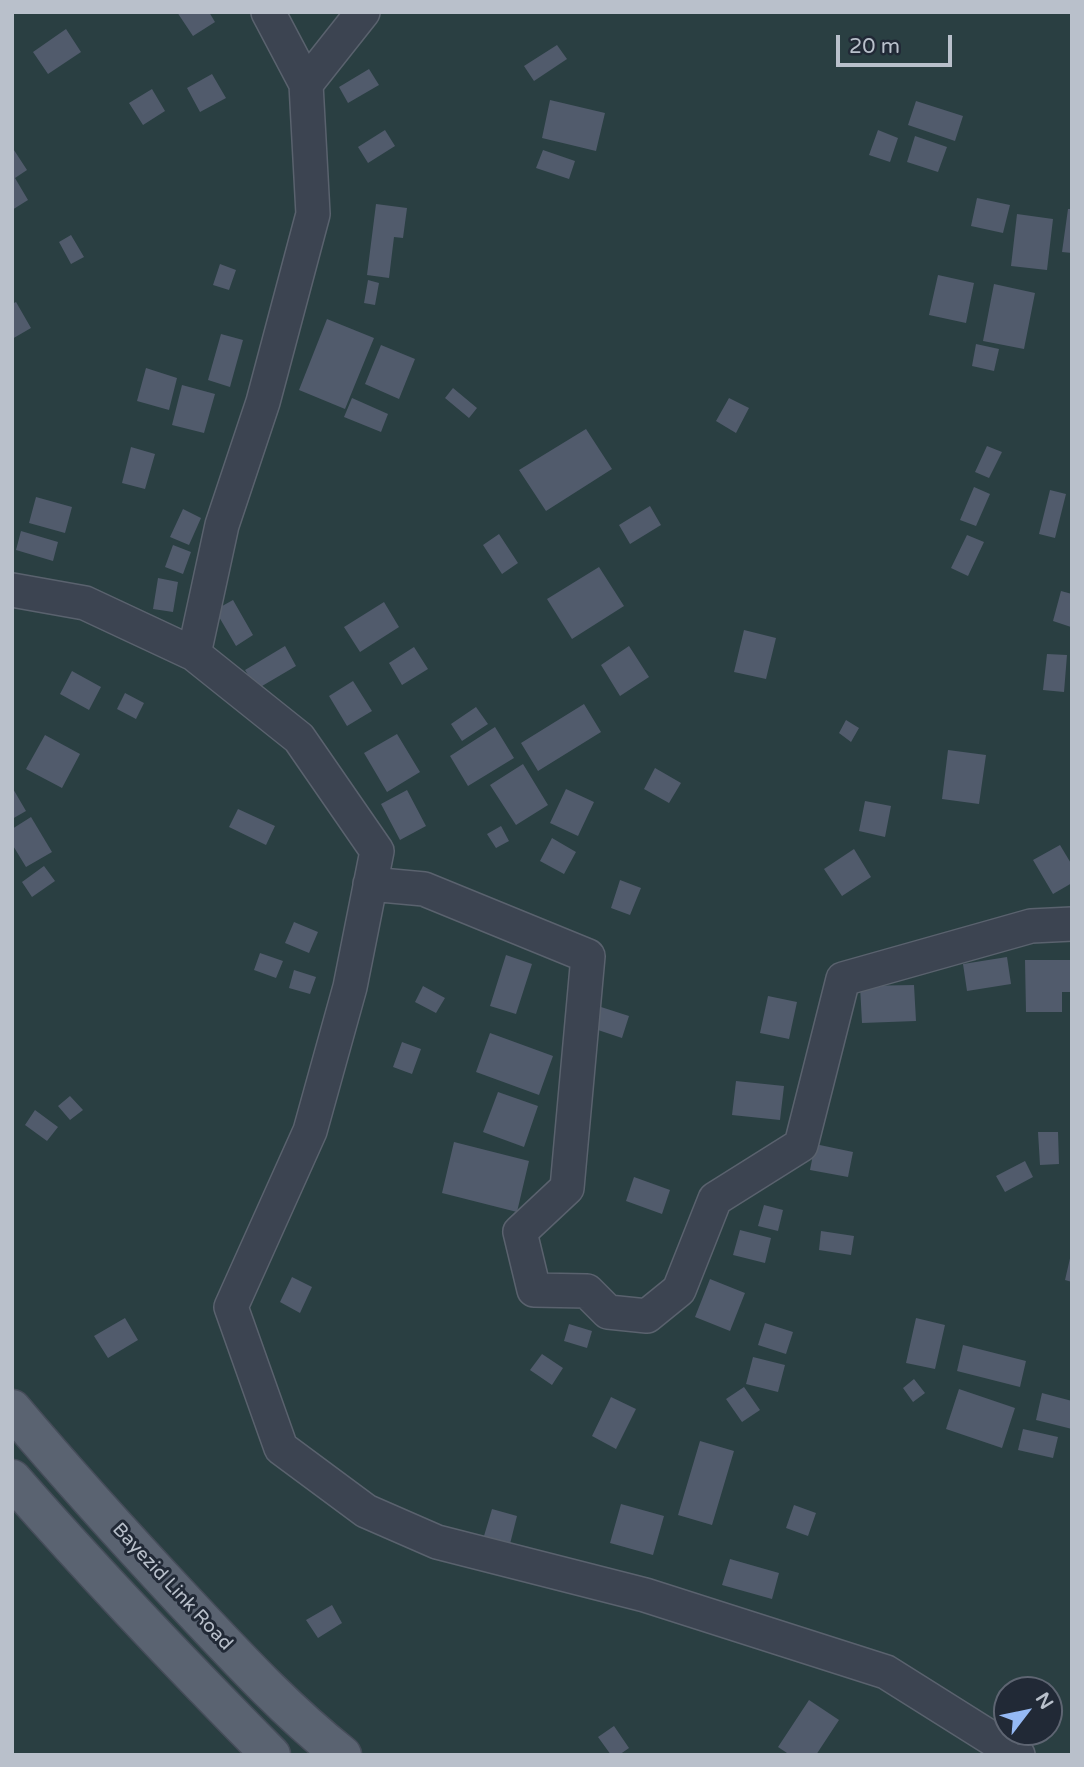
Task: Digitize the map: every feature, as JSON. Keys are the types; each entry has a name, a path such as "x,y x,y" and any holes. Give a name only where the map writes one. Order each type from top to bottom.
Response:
{"main road":[{"name":"Bayezid Link Road","path":"12,1409 113,1525 209,1627 307,1727 342,1755"},
{"path":"12,1479 79,1556 271,1755"}],"street":[{"path":"194,654 222,525 263,402 313,214 306,84 268,12"},
{"path":"306,84 363,12"},
{"path":"12,590 85,603 194,654 299,738 377,851 350,987 310,1131 231,1307 281,1448 366,1511 437,1542 645,1595 886,1672 1015,1754"},
{"path":"370,884 424,890 588,956 567,1188 520,1232 534,1290 587,1291 608,1312 648,1315 679,1290 715,1199 801,1144 843,979 1031,926 1072,924"}],"green space":[{"path":"12,12 1072,12 1072,1755 12,1755"}],"building":[{"path":"177,12 209,12 215,22 193,36"},
{"path":"66,29 81,52 48,74 33,52"},
{"path":"557,45 567,59 534,81 524,66"},
{"path":"369,69 379,85 348,103 339,87"},
{"path":"212,74 226,98 200,112 187,88"},
{"path":"152,89 165,111 143,125 129,103"},
{"path":"550,100 605,113 596,151 542,138"},
{"path":"916,101 963,116 955,141 908,125"},
{"path":"385,130 395,146 368,163 358,147"},
{"path":"878,130 898,138 890,162 869,155"},
{"path":"915,136 947,147 938,172 907,162"},
{"path":"12,147 27,170 15,178 28,200 12,210"},
{"path":"543,150 575,161 569,179 536,168"},
{"path":"977,198 1010,205 1003,233 971,226"},
{"path":"376,204 407,208 403,238 394,237 389,278 367,275"},
{"path":"1068,209 1072,209 1072,253 1062,252"},
{"path":"1017,214 1053,219 1047,270 1011,266"},
{"path":"71,235 84,257 71,264 59,242"},
{"path":"220,264 236,270 229,290 213,285"},
{"path":"938,275 974,283 966,323 929,315"},
{"path":"368,280 379,283 375,305 364,303"},
{"path":"994,284 1035,293 1024,349 983,341"},
{"path":"16,302 31,328 12,339 12,304"},
{"path":"327,319 374,338 345,409 299,390"},
{"path":"221,334 243,340 230,387 208,380"},
{"path":"976,344 999,349 994,371 972,366"},
{"path":"381,345 415,359 399,399 365,384"},
{"path":"146,368 177,378 169,410 137,401"},
{"path":"182,385 215,394 204,433 172,425"},
{"path":"453,388 477,408 469,418 445,398"},
{"path":"352,398 388,414 381,432 344,417"},
{"path":"729,398 749,408 736,433 716,421"},
{"path":"586,429 612,469 546,511 519,470"},
{"path":"987,446 1002,452 989,478 975,472"},
{"path":"131,447 155,454 145,489 122,483"},
{"path":"974,487 990,494 976,526 960,520"},
{"path":"1050,490 1066,494 1055,538 1039,534"},
{"path":"36,497 72,507 65,533 29,523"},
{"path":"650,506 661,525 630,544 619,525"},
{"path":"183,509 201,518 189,545 170,537"},
{"path":"21,531 58,542 53,561 16,550"},
{"path":"499,534 518,563 502,574 483,545"},
{"path":"967,535 984,542 968,576 951,568"},
{"path":"173,545 191,552 183,574 165,567"},
{"path":"599,567 624,606 572,639 547,599"},
{"path":"158,578 178,582 173,612 153,609"},
{"path":"1061,591 1072,594 1071,627 1053,621"},
{"path":"233,600 253,635 236,646 215,610"},
{"path":"384,602 399,627 360,652 344,627"},
{"path":"744,630 776,638 766,679 734,672"},
{"path":"285,646 296,666 257,689 245,670"},
{"path":"629,646 649,677 620,696 601,665"},
{"path":"414,647 428,669 402,685 389,663"},
{"path":"1047,654 1067,655 1064,692 1043,690"},
{"path":"72,671 101,687 89,710 60,694"},
{"path":"353,681 372,711 347,726 329,696"},
{"path":"125,693 144,703 136,719 117,709"},
{"path":"584,704 601,732 538,771 521,743"},
{"path":"476,707 488,724 462,741 451,724"},
{"path":"846,720 859,728 851,742 839,733"},
{"path":"495,727 514,758 468,786 450,756"},
{"path":"397,734 420,772 387,792 364,753"},
{"path":"45,735 80,754 62,788 26,769"},
{"path":"948,750 986,755 979,804 942,799"},
{"path":"523,764 548,805 516,825 490,785"},
{"path":"655,768 681,783 669,803 644,789"},
{"path":"12,787 26,811 12,819"},
{"path":"566,789 594,802 578,836 550,823"},
{"path":"407,790 426,826 400,840 381,804"},
{"path":"865,801 891,806 885,837 859,831"},
{"path":"238,809 275,826 266,845 229,827"},
{"path":"31,817 52,852 26,867 12,844 12,829"},
{"path":"501,826 509,841 496,848 487,834"},
{"path":"552,838 576,852 564,874 540,861"},
{"path":"1060,845 1072,865 1072,883 1053,894 1033,860"},
{"path":"854,849 871,877 842,896 824,869"},
{"path":"44,866 55,881 32,897 22,882"},
{"path":"620,880 641,888 630,915 611,908"},
{"path":"294,922 318,932 309,953 285,943"},
{"path":"260,953 283,961 276,978 254,970"},
{"path":"506,955 532,964 516,1014 490,1006"},
{"path":"1007,957 1011,984 967,991 963,964"},
{"path":"1025,960 1072,960 1072,992 1062,992 1062,1012 1026,1012"},
{"path":"294,970 316,977 310,994 289,988"},
{"path":"914,985 916,1021 862,1023 860,986"},
{"path":"423,986 445,998 436,1013 415,1002"},
{"path":"768,996 797,1002 789,1039 760,1033"},
{"path":"601,1007 629,1016 622,1038 595,1029"},
{"path":"490,1033 553,1056 539,1095 476,1072"},
{"path":"402,1042 421,1049 412,1074 393,1067"},
{"path":"736,1081 784,1086 780,1120 732,1115"},
{"path":"498,1092 538,1106 524,1147 483,1132"},
{"path":"70,1096 83,1110 70,1120 58,1106"},
{"path":"35,1110 58,1127 47,1141 25,1125"},
{"path":"1038,1132 1058,1132 1059,1164 1040,1165"},
{"path":"454,1142 529,1161 517,1212 442,1193"},
{"path":"815,1144 853,1152 848,1177 810,1170"},
{"path":"1025,1161 1033,1177 1005,1192 996,1176"},
{"path":"634,1177 670,1190 662,1214 626,1201"},
{"path":"764,1205 783,1210 778,1231 758,1226"},
{"path":"740,1230 771,1238 765,1263 733,1255"},
{"path":"821,1231 854,1236 851,1255 819,1250"},
{"path":"1072,1254 1072,1282 1065,1280"},
{"path":"292,1277 312,1287 300,1313 280,1302"},
{"path":"710,1279 745,1293 730,1331 695,1317"},
{"path":"125,1318 138,1340 108,1358 94,1336"},
{"path":"916,1318 945,1325 935,1369 906,1363"},
{"path":"765,1323 793,1332 786,1354 758,1345"},
{"path":"569,1324 592,1331 587,1348 564,1341"},
{"path":"963,1345 1026,1361 1020,1387 957,1371"},
{"path":"542,1354 563,1368 552,1385 530,1370"},
{"path":"753,1357 785,1365 778,1392 746,1384"},
{"path":"914,1379 925,1393 913,1402 903,1388"},
{"path":"744,1387 760,1410 742,1422 726,1399"},
{"path":"959,1389 1015,1408 1002,1448 946,1429"},
{"path":"1042,1393 1072,1401 1072,1429 1036,1420"},
{"path":"611,1397 636,1409 616,1449 592,1436"},
{"path":"1023,1429 1058,1437 1053,1458 1018,1450"},
{"path":"700,1441 734,1451 712,1525 678,1515"},
{"path":"621,1504 664,1516 653,1555 610,1543"},
{"path":"794,1505 816,1513 808,1536 786,1528"},
{"path":"492,1509 517,1516 510,1544 484,1536"},
{"path":"730,1559 779,1573 772,1599 722,1585"},
{"path":"332,1605 342,1623 318,1638 306,1620"},
{"path":"809,1700 839,1720 816,1755 790,1755 778,1747"},
{"path":"614,1726 629,1748 619,1755 611,1755 598,1737"}]}
